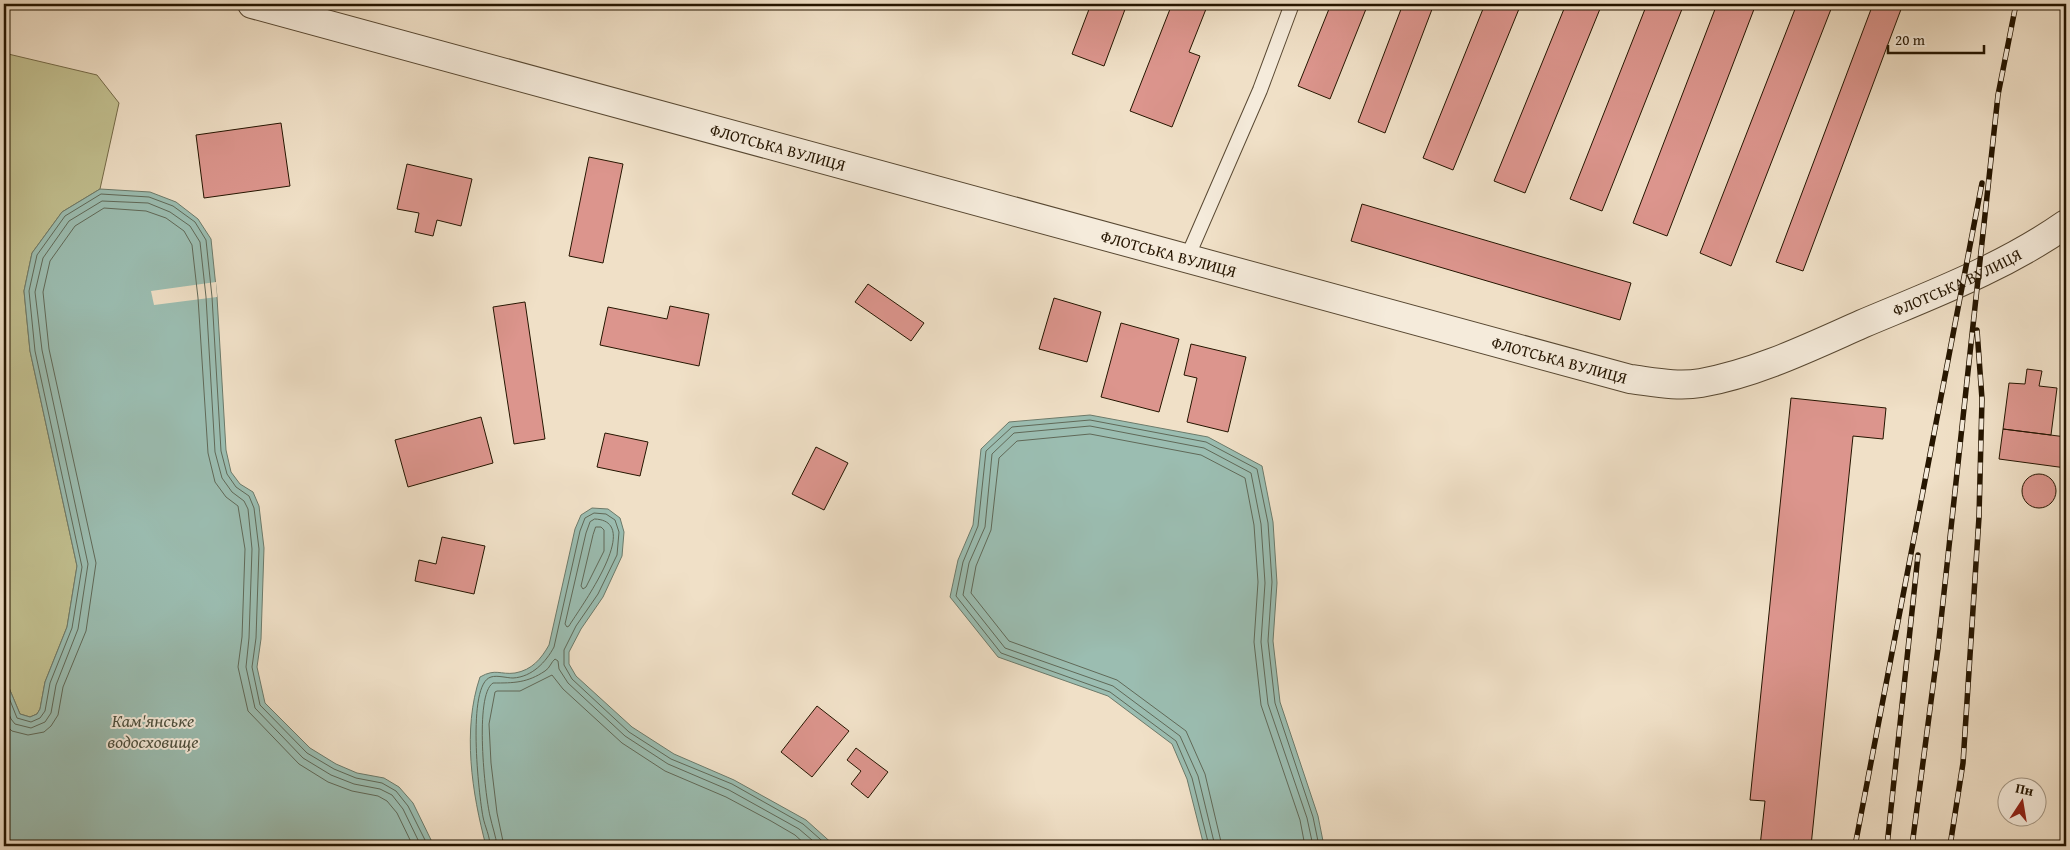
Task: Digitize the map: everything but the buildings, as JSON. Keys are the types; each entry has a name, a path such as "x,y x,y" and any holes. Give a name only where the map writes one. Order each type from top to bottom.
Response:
{"street":[{"name":"ФЛОТСЬКА ВУЛИЦЯ","path":"252,4 1630,379 1672,385 1726,378 1782,359 1978,275 2017,256 2066,224"}],"lane":[{"path":"1187,258 1260,90 1292,4"}],"shaded area":[{"path":"4,53 97,75 119,103 100,189 62,212 32,253 24,291 30,351 77,566 67,627 45,682 40,709 37,714 30,717 20,714 4,676"}],"water":[{"name":"Кам'янське водосховище","path":"100,189 150,192 176,202 198,219 211,239 217,297 226,450 231,472 240,484 253,492 259,506 264,548 261,639 257,667 265,703 310,748 336,764 357,773 384,778 399,787 413,803 434,846 4,846 4,676 20,714 30,717 37,714 40,709 45,682 67,627 77,566 30,351 24,291 32,253 62,212"},
{"path":"1090,415 1208,437 1262,466 1273,522 1277,583 1273,641 1280,702 1318,816 1324,846 1204,846 1187,779 1172,744 1108,696 998,657 950,597 958,560 973,525 981,449 1009,422"},
{"path":"592,508 608,509 620,518 624,532 622,556 603,597 581,629 569,652 569,664 576,676 632,727 674,754 734,780 806,820 835,846 486,846 473,783 470,740 471,718 480,677 494,672 521,672 531,667 546,650 549,645 575,529 581,515"}],"pier":[{"path":"216,282 217,297 154,305 151,291"}],"railway":[{"path":"1912,846 1938,648 1998,95 2016,4"},
{"path":"1855,846 1982,183"},
{"path":"1950,846 1963,763 1979,517 1982,399 1977,330"},
{"path":"1887,846 1918,555"}]}
